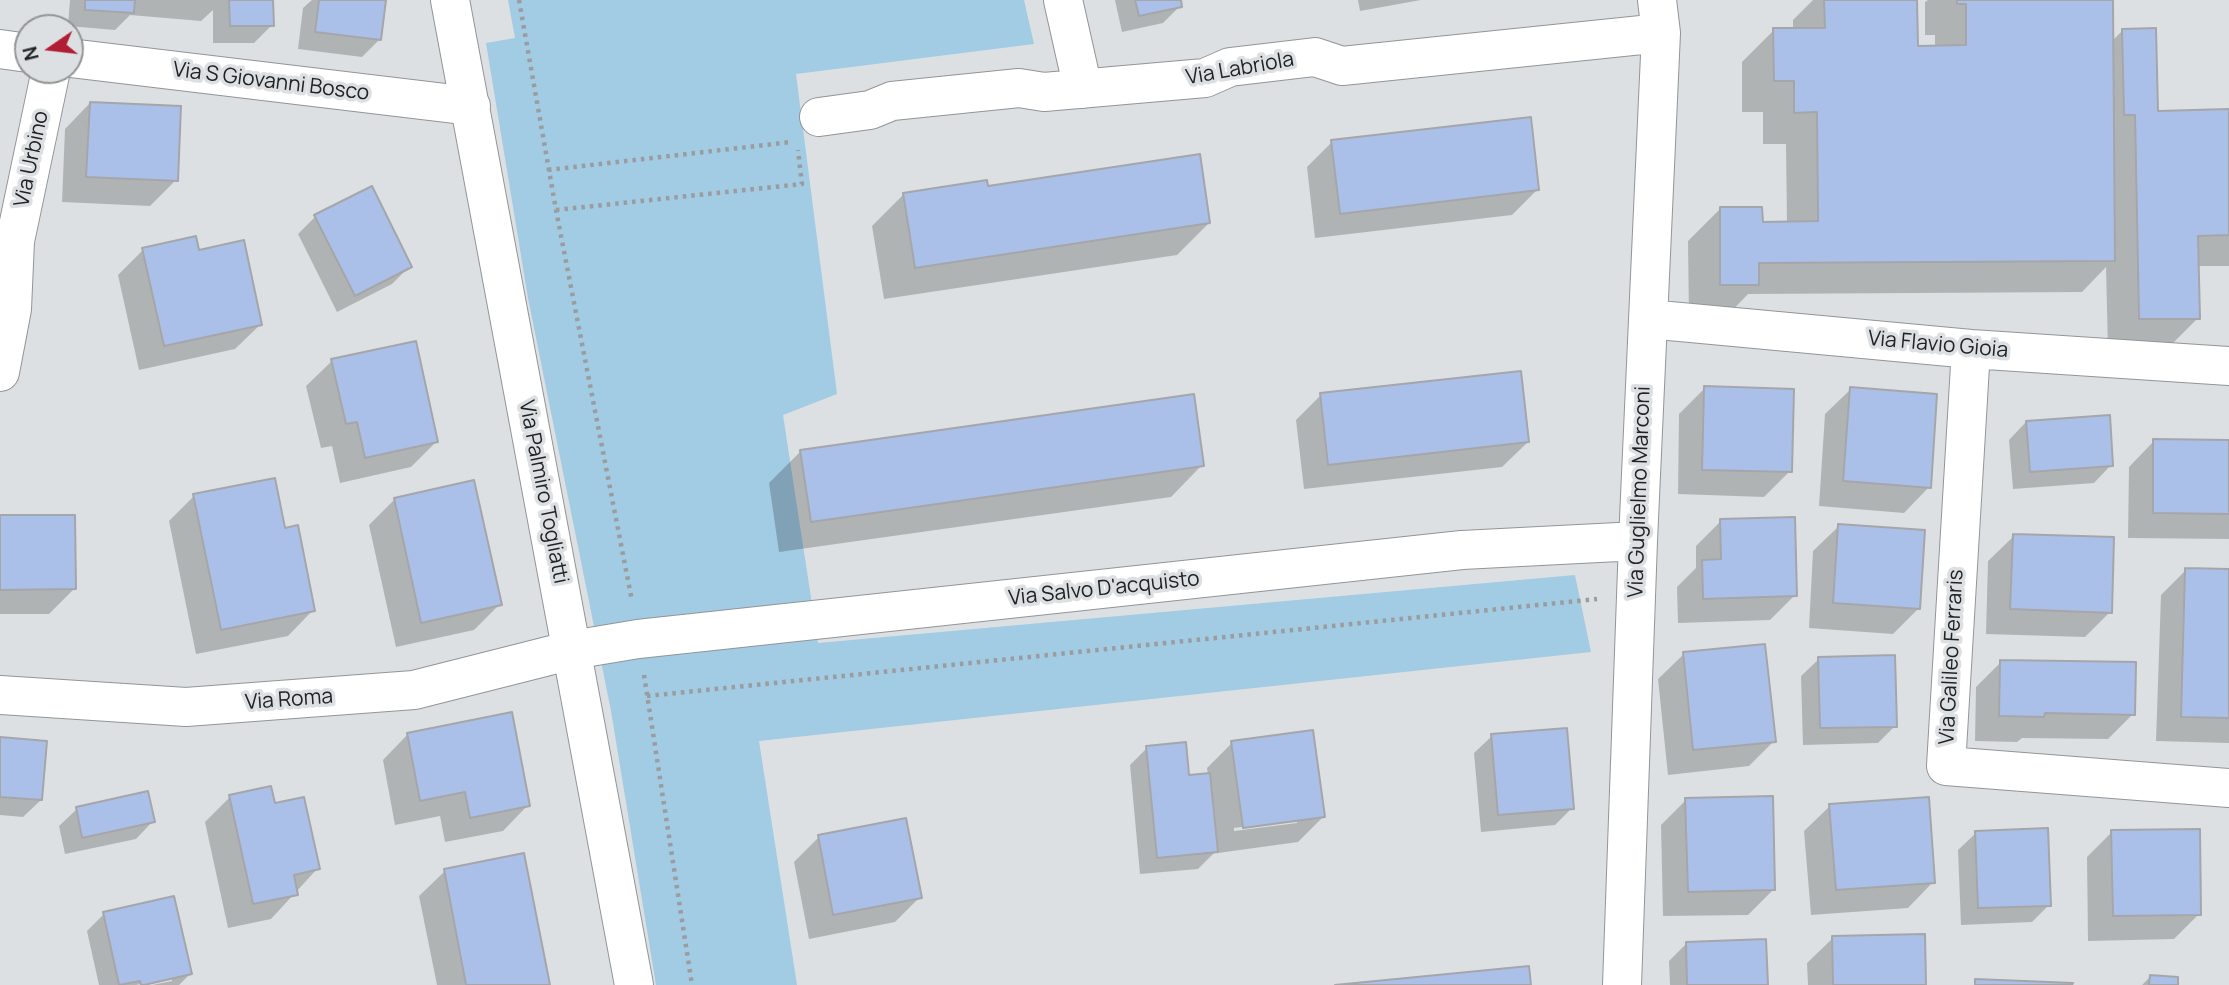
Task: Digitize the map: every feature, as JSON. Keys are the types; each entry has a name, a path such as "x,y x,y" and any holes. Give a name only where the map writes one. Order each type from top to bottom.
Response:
{"street":[{"name":"Via Palmiro Togliatti","path":"450,0 634,985"},
{"path":"1063,0 1083,89"},
{"name":"Via Labriola","path":"818,117 870,110 892,101 994,90 1019,88 1044,92 1205,78 1230,67 1315,57 1342,66 1659,16"},
{"name":"Via Guglielmo Marconi","path":"1622,985 1659,16"},
{"name":"Via S Giovanni Bosco","path":"84,60 471,106"},
{"name":"Via Urbino","path":"0,372 12,309 15,241 48,84"},
{"name":"Via Flavio Gioia","path":"1648,319 1971,349 2229,366"},
{"name":"Via Galileo Ferraris","path":"1971,349 1946,766 2229,788"},
{"name":"Via Salvo D'acquisto","path":"572,650 638,639 1462,550 1638,541"},
{"name":"Via Roma","path":"0,695 186,708 414,690 572,650"}],"path":[{"path":"519,0 548,170 638,639 692,985"},
{"path":"548,170 797,142 802,184 556,211"},
{"path":"647,696 1636,595"}],"shaded area":[{"path":"508,0 1024,0 1034,44 796,74 837,394 783,415 818,643 1575,575 1591,652 759,741 797,985 656,985 611,711 528,298 486,43 515,38"}],"building":[{"path":"85,0 135,0 134,13 85,10"},
{"path":"229,0 273,0 274,26 230,26"},
{"path":"319,0 386,0 381,40 315,32"},
{"path":"1135,0 1181,0 1182,7 1139,16"},
{"path":"1824,0 1917,0 1918,46 1966,45 1966,4 1957,4 1957,0 2113,0 2115,261 1759,263 1759,285 1720,285 1720,207 1762,207 1763,222 1818,221 1817,112 1794,113 1794,81 1774,81 1773,28 1825,28"},
{"path":"2156,28 2158,111 2229,109 2229,235 2198,236 2200,319 2139,319 2135,115 2124,115 2122,29"},
{"path":"90,102 181,106 178,181 86,177"},
{"path":"1531,117 1539,190 1340,214 1331,140"},
{"path":"1200,154 1210,223 915,268 903,193 987,180 988,186"},
{"path":"372,186 412,267 355,296 314,215"},
{"path":"196,236 199,250 244,240 262,325 164,346 142,248"},
{"path":"416,341 438,442 365,458 357,422 346,424 331,359"},
{"path":"1521,371 1529,442 1328,465 1320,393"},
{"path":"1704,386 1794,389 1792,472 1702,470"},
{"path":"1850,387 1937,394 1931,488 1843,481"},
{"path":"1194,394 1204,466 811,522 800,450"},
{"path":"2110,415 2113,466 2030,472 2026,421"},
{"path":"2153,439 2229,440 2229,514 2153,513"},
{"path":"275,478 285,528 298,525 315,611 221,630 193,494"},
{"path":"474,480 502,605 421,623 394,498"},
{"path":"0,515 75,515 76,589 0,590"},
{"path":"1795,517 1797,596 1703,599 1702,560 1721,559 1720,519"},
{"path":"1838,524 1925,530 1920,609 1833,603"},
{"path":"2013,534 2114,537 2112,613 2010,609"},
{"path":"2185,568 2229,569 2229,718 2181,717"},
{"path":"1765,644 1776,742 1693,750 1683,652"},
{"path":"1895,655 1897,727 1820,728 1818,657"},
{"path":"2000,660 2136,662 2135,715 2045,713 2044,717 1999,716"},
{"path":"512,712 530,806 470,818 465,792 420,801 407,733"},
{"path":"1567,728 1574,809 1498,815 1491,734"},
{"path":"1313,730 1325,817 1243,828 1231,741"},
{"path":"0,737 47,741 42,800 0,797"},
{"path":"1186,742 1189,775 1210,773 1218,852 1157,858 1146,746"},
{"path":"271,786 275,803 304,797 320,869 294,875 298,895 253,904 229,795"},
{"path":"148,791 155,822 82,838 76,807"},
{"path":"1773,796 1775,890 1688,892 1685,798"},
{"path":"1929,797 1935,883 1836,890 1829,804"},
{"path":"906,818 922,898 833,915 818,835"},
{"path":"2048,828 2051,906 1978,908 1975,831"},
{"path":"2200,829 2201,915 2113,916 2111,830"},
{"path":"524,853 550,985 466,985 444,869"},
{"path":"174,896 192,974 144,985 141,985 140,981 119,985 103,912"},
{"path":"1925,934 1926,985 1833,985 1832,936"},
{"path":"1766,939 1768,985 1687,985 1686,942"},
{"path":"1529,966 1531,985 1335,985"},
{"path":"2150,975 2178,977 2178,985 2149,985"},
{"path":"1975,979 2073,983 1975,985"}]}
